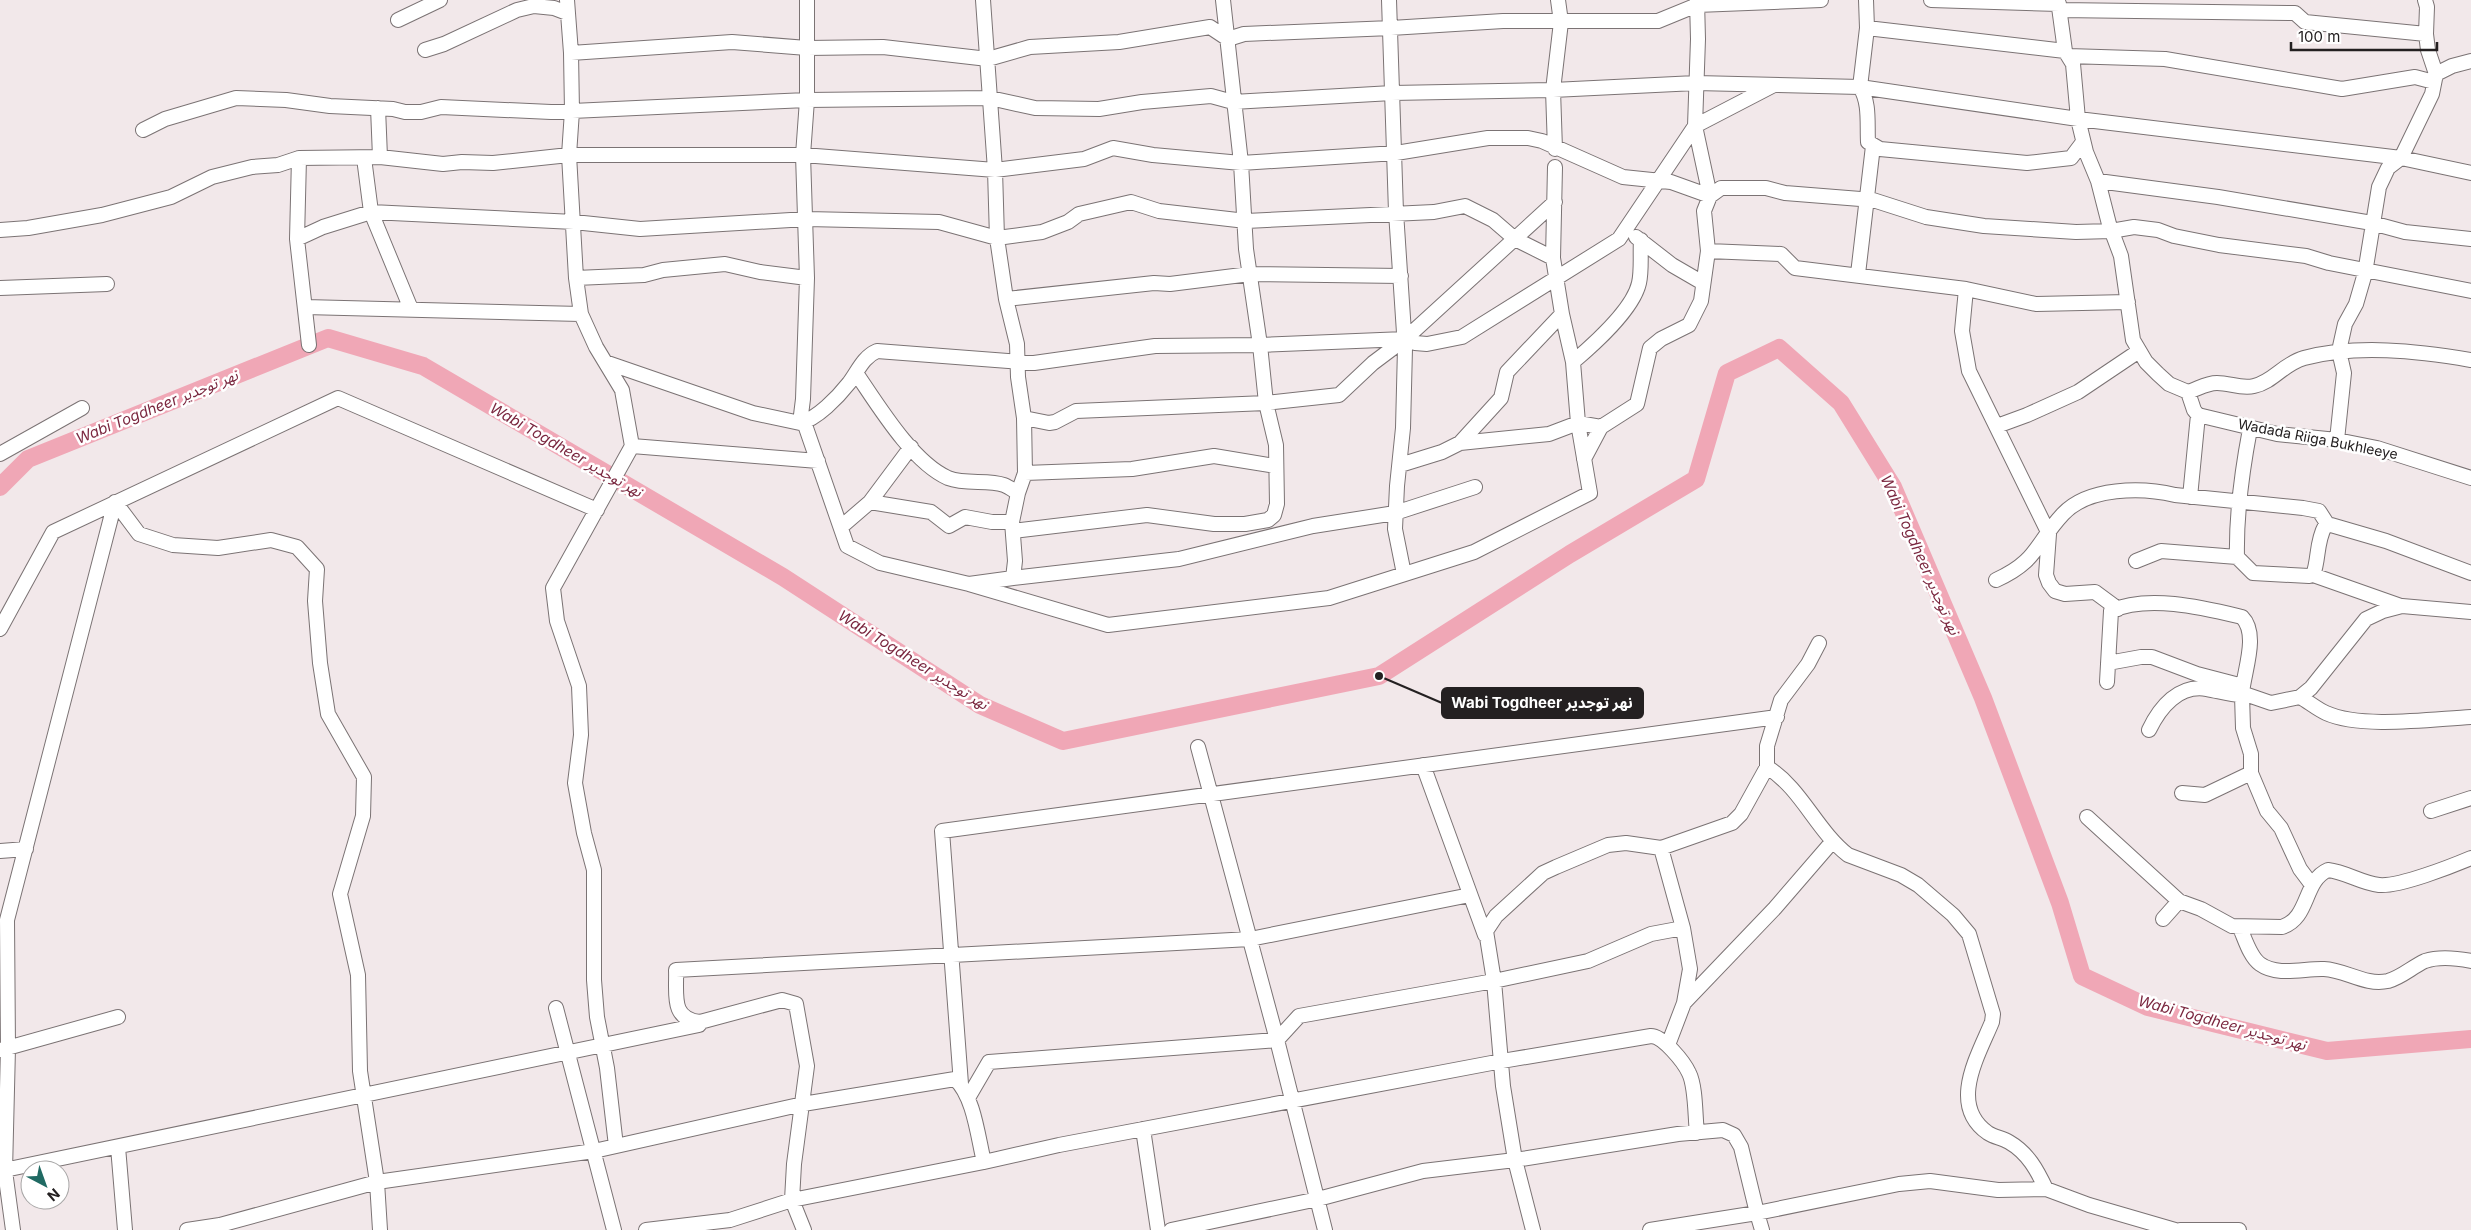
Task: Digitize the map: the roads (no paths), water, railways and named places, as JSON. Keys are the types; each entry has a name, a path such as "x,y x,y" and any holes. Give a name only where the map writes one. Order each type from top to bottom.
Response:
{"street":[{"path":"398,20 440,0"},
{"path":"808,0 807,100 803,155 803,205 806,219 807,278 802,423 818,461 847,546 880,563 969,584 1108,625 1329,598 1474,552 1590,493 1578,423 1573,362 1562,314 1553,258 1556,167"},
{"path":"982,0 988,58 997,238 1006,299 1019,361 1018,377 1024,418 1026,473 1018,493 1012,526 1015,561 1013,578"},
{"path":"870,502 931,512 949,526 965,516 1012,526 1147,515 1214,524 1244,524 1263,521 1274,515 1277,504 1274,466 1275,434 1266,403 1260,345 1246,249 1246,221 1241,163 1223,0"},
{"path":"1390,0 1392,93 1396,153 1396,212 1404,339 1400,465 1395,529 1404,574"},
{"path":"1555,149 1553,90 1561,22 1558,0"},
{"path":"1228,39 1244,34 1503,21 1658,21 1697,3 1821,0"},
{"path":"1866,0 1867,28 1860,87 1866,97 1868,142 1873,146 1912,152 2027,163 2071,158 2084,142"},
{"path":"1932,0 2059,4 2293,6 2305,22 2426,34"},
{"path":"2336,440 2344,372 2339,351 2345,324 2356,304 2365,270 2381,178 2401,158 2432,94 2435,78 2428,50 2426,34 2427,7 2424,0"},
{"path":"1584,459 1601,427 1637,404 1650,348 1661,339 1689,325 1701,301 1708,252 1704,212 1710,196 1695,126 1697,3"},
{"path":"2059,4 2067,53 2073,64 2078,119 2088,160 2098,181 2111,231 2121,256 2133,340 2146,362 2169,384 2188,392 2210,384 2220,383 2244,388 2256,386 2265,383 2289,364 2303,358 2339,351 2435,354 2471,360"},
{"path":"425,50 444,44 517,10 534,6 568,7 572,110 569,155 576,278 581,314 605,362 622,390 632,446 553,588 557,621 579,686 581,735 575,784 584,833 594,870 594,980 597,1017 603,1045 616,1146"},
{"path":"571,53 732,42 807,48 883,47 988,58 1030,47 1119,42 1210,27 1228,39"},
{"path":"1867,28 2067,53 2165,59 2342,89 2415,76 2435,78 2452,66 2471,61"},
{"path":"143,130 164,119 236,98 286,100 330,106 378,108 405,112 421,112 440,107 572,110 807,100 990,98 1035,108 1099,109 1142,102 1211,96 1233,102 1392,93 1553,90 1696,84 1778,84 1860,87 2078,119 2401,158 2471,173"},
{"path":"605,362 753,413 802,423 830,402 848,385 868,355 877,351 1034,363 1156,346 1260,345 1404,339 1415,343 1428,344 1462,336 1619,239 1695,126 1778,84"},
{"path":"378,108 380,157"},
{"path":"0,230 28,228 102,215 172,197 212,176 252,167 278,165 299,158 380,157 443,164 462,162 493,163 569,155 803,155 995,170 1084,159 1113,148 1153,155 1241,163 1396,153 1488,138 1528,138 1542,141 1555,149 1623,177 1671,182 1710,196"},
{"path":"1858,274 1873,146"},
{"path":"299,158 297,239 309,346"},
{"path":"364,158 371,212 411,310"},
{"path":"2098,181 2372,222 2405,232 2471,239"},
{"path":"1710,196 1722,188 1754,188 1867,199 1926,217 1984,226 2076,232 2111,231 2134,227 2158,230 2193,240 2306,256 2329,263 2471,291"},
{"path":"297,239 323,227 371,212 574,222 640,229 806,219 938,222 997,238 1042,232 1068,222 1079,214 1131,202 1159,211 1246,221 1396,212 1434,212 1465,206 1492,220 1514,239 1553,258"},
{"path":"1024,418 1049,423 1055,422 1076,411 1266,403 1339,395 1373,363 1404,339 1555,202"},
{"path":"1626,228 1672,264 1703,282"},
{"path":"1573,362 1601,339 1631,299 1639,284 1641,240"},
{"path":"1708,252 1781,254 1796,268 1966,288 2036,304 2128,302"},
{"path":"576,278 644,275 672,269 725,264 807,278"},
{"path":"1006,299 1126,286 1170,284 1250,274 1401,276"},
{"path":"0,288 107,284"},
{"path":"1966,288 1962,331 1969,371 2049,534 2046,575 2055,591 2065,594 2095,592 2118,609"},
{"path":"305,306 581,314"},
{"path":"1460,443 1501,398 1507,372 1562,314"},
{"path":"1996,426 2027,416 2078,392 2139,351"},
{"path":"856,372 893,425 928,467 949,478 970,483 1003,484 1018,493"},
{"path":"2188,392 2194,410 2198,415 2190,496"},
{"path":"0,629 53,532 338,398 597,510"},
{"path":"0,454 82,408"},
{"name":"Wadada Riiga Bukhleeye","path":"2198,415 2277,434 2336,440 2409,457 2471,478"},
{"path":"1400,465 1442,452 1460,443 1549,434 1578,423 1601,427"},
{"path":"2237,557 2237,532 2244,462 2250,428"},
{"path":"632,446 818,461"},
{"path":"840,527 870,502 911,447"},
{"path":"1026,473 1132,469 1214,456 1274,466"},
{"path":"969,584 1179,559 1313,526 1395,513 1475,487"},
{"path":"1996,580 2014,572 2026,563 2063,514 2074,506 2111,492 2157,490 2190,496 2319,511 2328,525 2379,538 2471,573"},
{"path":"13,1230 3,1171 7,920 115,502"},
{"path":"115,502 139,534 173,545 218,548 271,540 297,547 317,569 316,601 320,662 328,714 364,777 363,816 340,894 358,975 360,1071 377,1182 380,1230"},
{"path":"2313,575 2316,550 2322,531 2328,525"},
{"path":"2136,561 2161,550 2237,557 2253,573 2313,575 2402,606 2471,612"},
{"path":"2107,682 2112,611 2156,602 2201,607 2242,617 2247,622 2250,636 2242,691 2243,728 2251,754 2251,773 2267,811 2281,828 2300,869 2312,885"},
{"path":"2108,663 2152,657 2271,703 2300,697 2311,688 2366,619 2402,606"},
{"path":"1485,935 1496,916 1543,873 1608,845 1626,843 1661,848 1732,823 1740,814 1767,766 1767,746 1781,700 1808,664 1819,643"},
{"path":"2150,730 2159,711 2182,692 2206,688 2242,691"},
{"path":"2300,697 2327,714 2346,719 2370,721 2471,717"},
{"path":"984,1162 968,1098 961,1084 942,831 1777,717"},
{"path":"1198,747 1326,1230"},
{"path":"1423,765 1485,935 1494,981 1515,1160 1532,1230"},
{"path":"1767,766 1786,782 1811,810 1832,842 1848,855 1901,874 1918,885 1953,915 1969,934 1993,1014 1992,1022 1973,1069 1968,1088 1970,1114 1989,1134 2019,1148 2034,1165 2046,1189"},
{"path":"2182,793 2205,795 2251,773"},
{"path":"2431,811 2471,798"},
{"path":"2087,818 2179,901 2201,909 2223,922 2240,928 2282,927 2289,925 2300,914 2312,885 2323,872 2328,870 2348,873 2380,885 2438,872 2471,858"},
{"path":"1684,1003 1775,908 1832,842"},
{"path":"1661,848 1683,928 1690,969 1684,1003 1668,1045"},
{"path":"0,851 26,849"},
{"path":"796,1004 782,1000 700,1022 689,1021 680,1014 677,1006 676,970 1250,939 1470,895"},
{"path":"2163,919 2179,901"},
{"path":"968,1098 990,1062 1277,1040 1300,1016 1494,981 1588,961 1651,934 1683,928"},
{"path":"2240,928 2256,961 2268,969 2292,971 2327,969 2360,980 2386,981 2398,978 2425,961 2439,958 2471,961"},
{"path":"3,1171 796,1004"},
{"path":"796,1004 807,1066 794,1164 792,1200 804,1230"},
{"path":"556,1008 614,1230"},
{"path":"4,1049 118,1017"},
{"path":"646,1230 730,1220 792,1200 984,1162 1059,1144 1502,1060 1651,1036 1656,1036 1668,1045 1690,1074 1697,1133"},
{"path":"186,1230 220,1227 377,1182 594,1151 803,1104 955,1079 961,1084"},
{"path":"1143,1129 1158,1230"},
{"path":"1170,1230 1318,1199 1423,1171 1515,1160 1723,1130 1734,1135 1741,1147 1762,1230"},
{"path":"118,1146 125,1230"},
{"path":"1650,1230 1757,1213 1913,1182 1930,1181 1998,1190 2046,1189 2089,1205 2175,1230"},
{"path":"2180,1230 2239,1230"}],"waterway":[{"name":"Wabi Togdheer نهر توجدير","path":"0,487 28,459 328,338 423,366 783,577 980,705 1063,741 1379,676 1570,554 1696,479 1727,373 1779,348 1841,403 1893,487 1983,698 2060,903 2082,976 2148,1007 2327,1051 2471,1039"}],"place":[{"name":"Wabi Togdheer نهر توجدير","path":"1379,676"}]}
